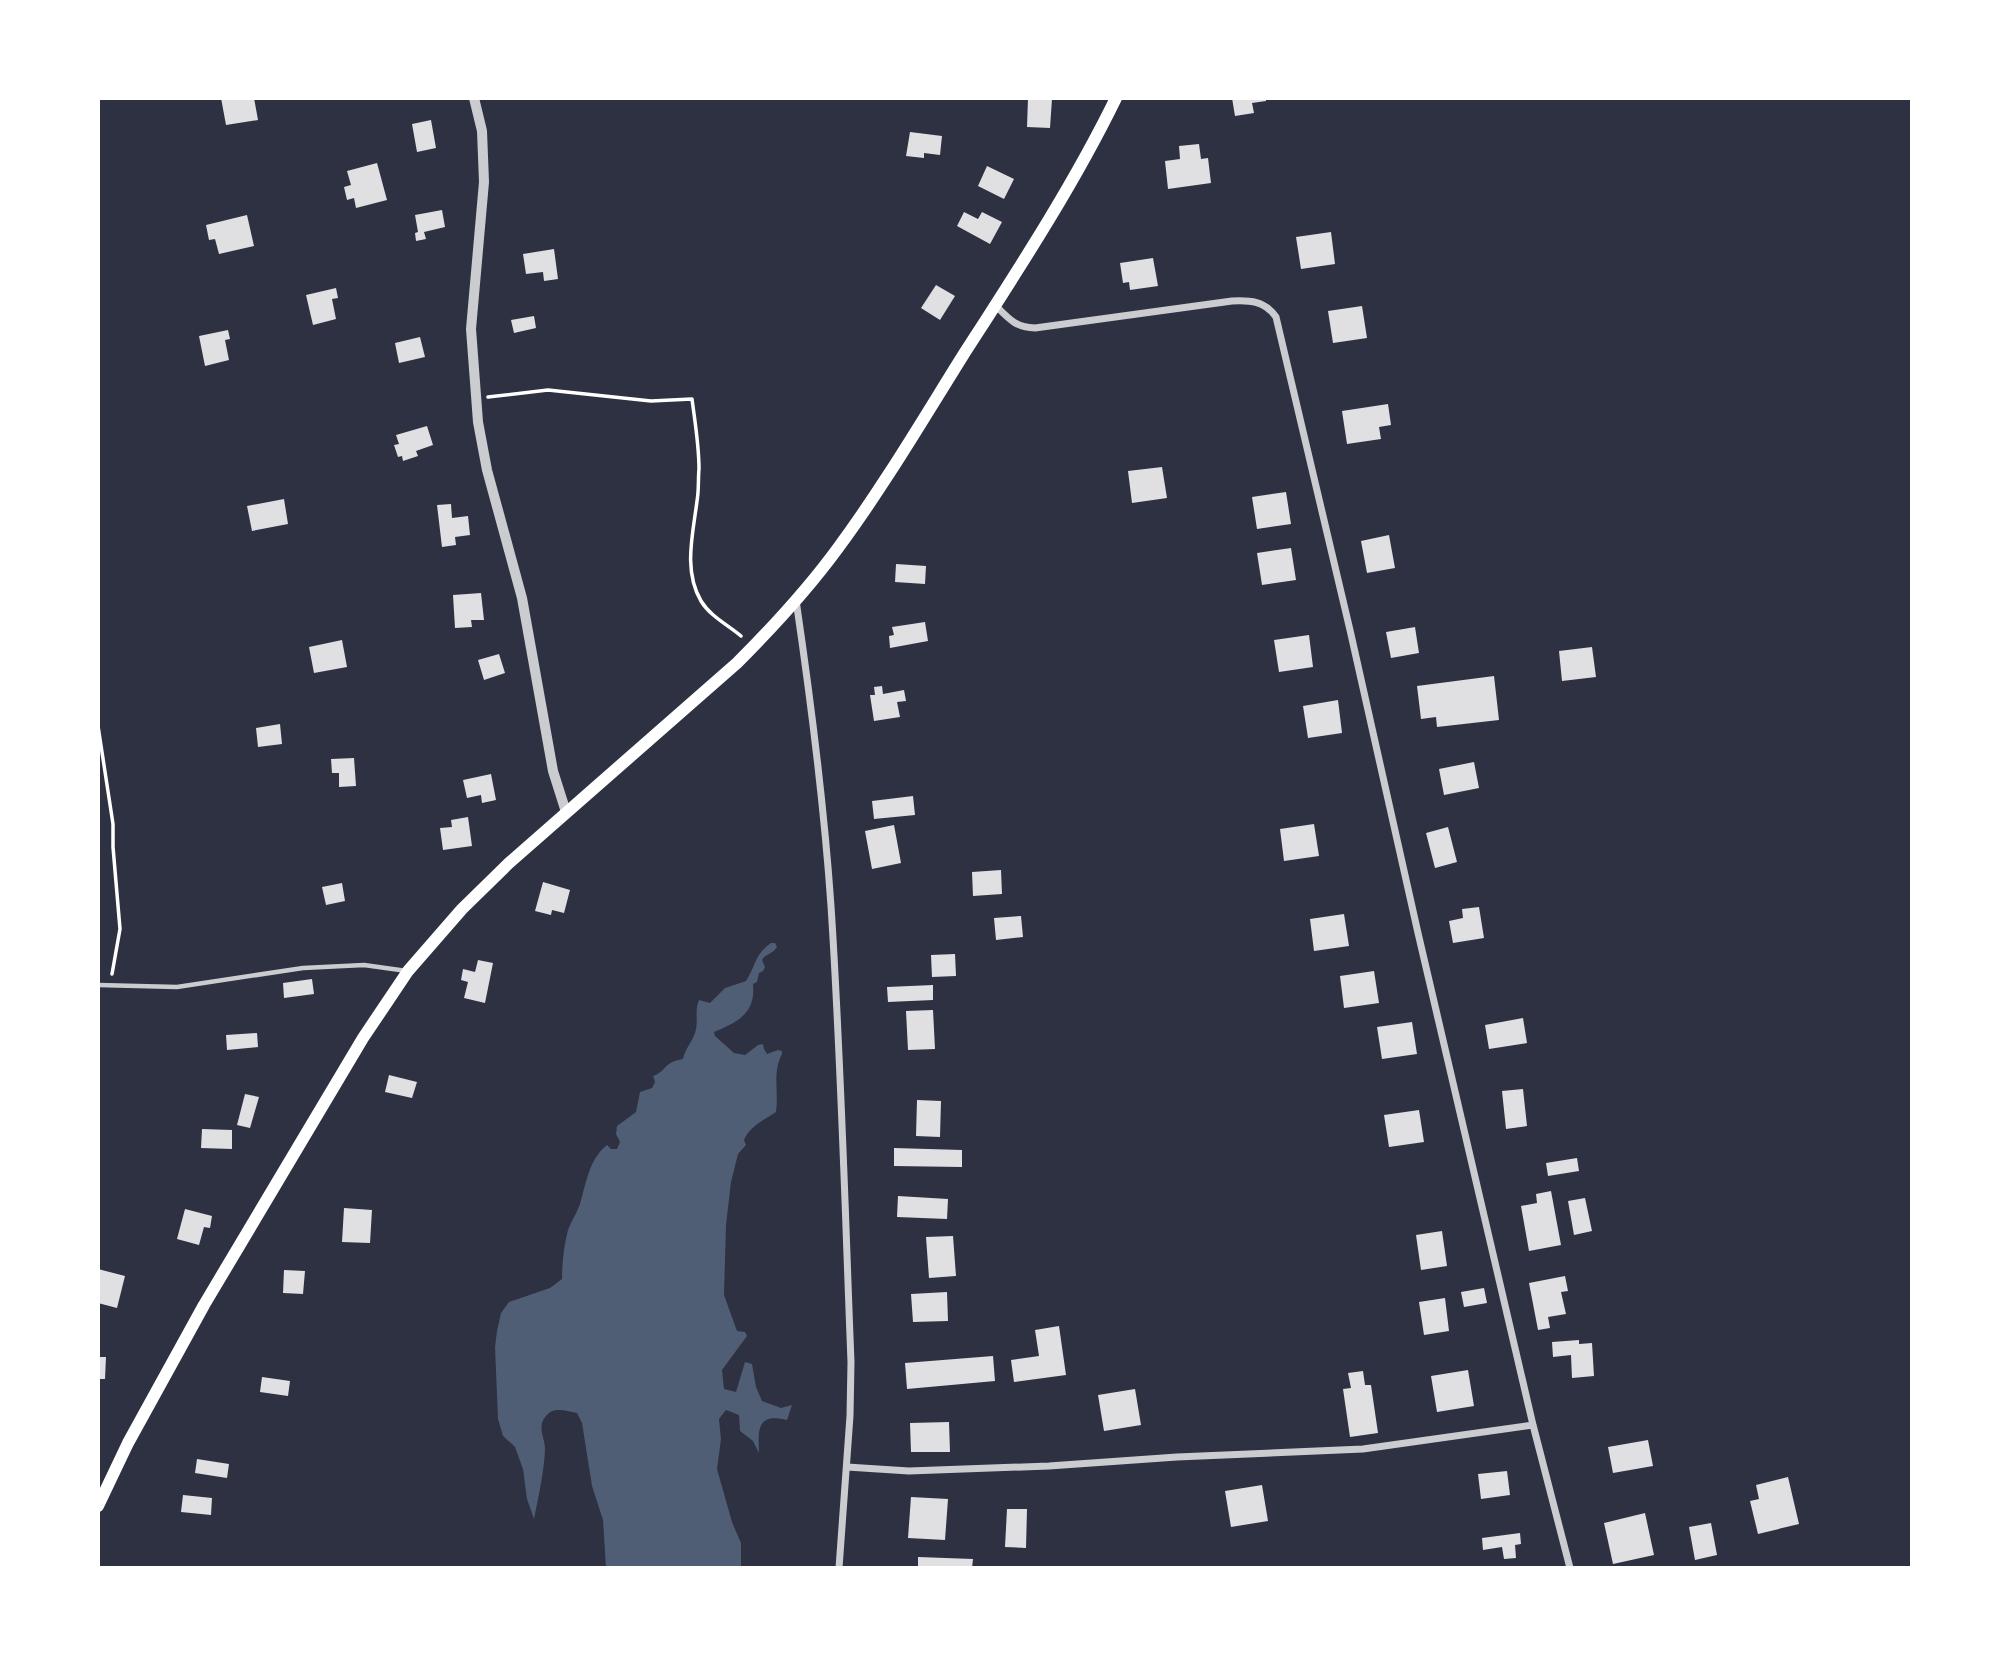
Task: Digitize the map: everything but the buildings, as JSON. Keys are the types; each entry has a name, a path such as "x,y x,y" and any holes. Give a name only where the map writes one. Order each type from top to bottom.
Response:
{"main road":[{"path":"98,1506 165,1374 251,1224 363,1038 408,971 461,909 566,811 752,648 796,600 838,548 880,488 1091,148 1115,98"}],"street":[{"path":"474,98 482,131 484,182 471,329 478,422 487,470 522,598 554,771 566,811"},
{"path":"995,305 1022,327 1035,328 1232,301 1263,304 1276,317 1533,1425 1570,1568"},
{"path":"796,600 819,780 831,904 851,1362 850,1416 839,1568"},
{"path":"847,1467 909,1471 1363,1449 1533,1425"}],"lane":[{"path":"98,985 177,987 303,968 364,965 408,971"}],"path":[{"path":"475,398 548,390 651,401 692,398 699,464 690,569 702,603 752,648"},
{"path":"98,726 113,824 120,929 111,984"}],"water":[{"path":"771,943 775,943 777,947 762,960 765,967 759,973 757,982 753,984 752,1002 748,1009 738,1020 714,1032 734,1053 745,1055 763,1044 767,1054 782,1051 776,1075 776,1112 747,1135 744,1140 746,1145 738,1154 731,1182 726,1225 724,1295 737,1331 745,1332 747,1336 722,1370 724,1389 736,1392 745,1362 752,1364 756,1387 762,1401 781,1408 792,1405 787,1420 770,1419 761,1425 759,1453 753,1441 740,1431 739,1415 726,1410 719,1419 721,1439 717,1469 741,1543 741,1568 606,1568 603,1520 592,1486 582,1423 577,1413 556,1410 543,1420 541,1427 545,1455 534,1519 527,1499 523,1469 515,1447 503,1436 498,1419 495,1347 501,1313 509,1302 550,1288 562,1279 568,1230 596,1157 607,1145 611,1149 617,1149 620,1142 616,1134 617,1126 636,1112 640,1092 652,1088 655,1082 653,1076 672,1062 683,1059 695,1033 699,1000 710,1003 725,988 746,981 759,956"}]}
